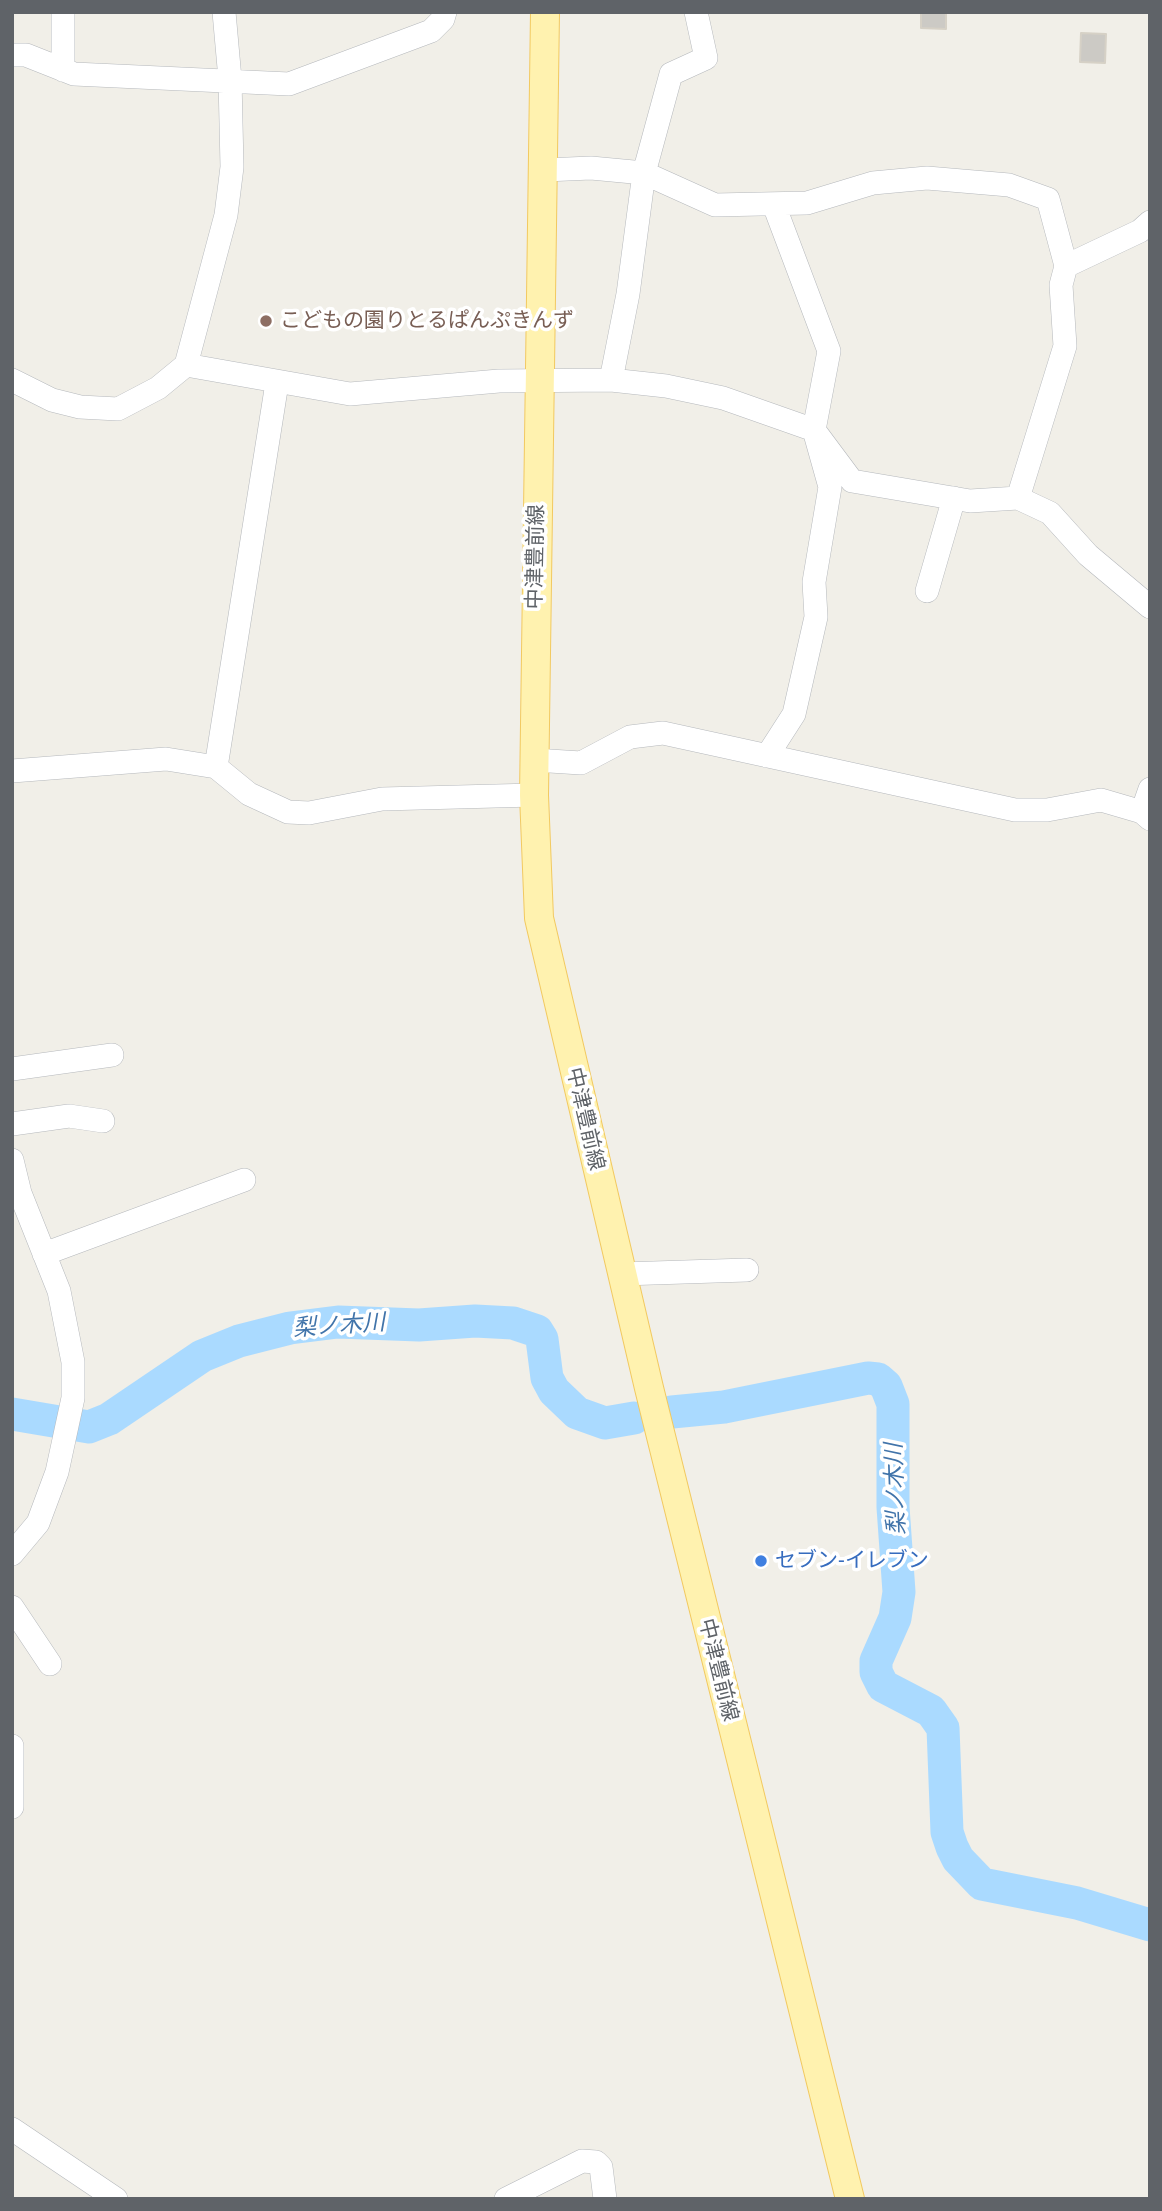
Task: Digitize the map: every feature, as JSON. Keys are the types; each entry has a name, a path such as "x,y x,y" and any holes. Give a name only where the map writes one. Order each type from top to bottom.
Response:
{"main road":[{"name":"中津豊前線","path":"545,12 545,170 538,380 534,760 539,918 622,1274 850,2199"}],"street":[{"path":"63,12 64,70"},
{"path":"12,380 52,400 80,407 118,409 158,388 186,365 226,215 232,167 230,79 223,12"},
{"path":"12,55 26,55 74,74 230,79 289,84 431,32 443,19 445,12"},
{"path":"611,380 628,294 644,173 671,74 706,58 696,12"},
{"path":"545,170 591,167 644,173 715,205 807,203 873,183 927,178 1010,185 1048,199 1066,266 1061,285 1065,346 1018,498"},
{"path":"767,756 794,714 816,617 814,582 830,487 814,430 829,351 774,205"},
{"path":"1066,266 1140,231 1150,222"},
{"path":"186,365 350,394 538,380 611,380 666,386 723,398 814,430 852,481 970,501 1018,498 1050,513 1088,555 1150,607"},
{"path":"216,767 277,383"},
{"path":"927,591 954,498"},
{"path":"534,760 581,763 630,737 663,733 1015,810 1047,810 1101,800 1146,816 1150,789"},
{"path":"12,771 166,759 216,767 250,793 288,812 309,813 382,799 534,795"},
{"path":"12,1069 112,1055"},
{"path":"12,1124 69,1116 103,1121"},
{"path":"12,1160 20,1193 59,1291 74,1362 72,1398 57,1472 38,1523 12,1554"},
{"path":"44,1254 244,1180"},
{"path":"622,1274 747,1269"},
{"path":"12,1607 50,1664"},
{"path":"12,1746 12,1807"},
{"path":"12,2129 116,2199"},
{"path":"506,2199 582,2161 596,2162 601,2167 605,2199"}],"building":[{"path":"921,12 946,12 946,29 921,28"},
{"path":"1081,33 1106,34 1105,63 1080,62"}],"waterway":[{"name":"梨ノ木川","path":"12,1414 89,1427 109,1419 202,1356 239,1341 290,1328 338,1322 419,1325 475,1321 513,1323 537,1331 542,1339 547,1378 554,1391 577,1413 605,1423 634,1418"},
{"name":"梨ノ木川","path":"672,1412 724,1407 868,1378 878,1379 886,1386 893,1404 893,1507 899,1592 895,1618 876,1661 876,1672 883,1686 931,1711 943,1728 947,1832 952,1847 958,1859 982,1884 1077,1903 1150,1925"}],"place":[{"name":"こどもの園りとるぱんぷきんず","path":"266,321"},
{"name":"セブン-イレブン","path":"761,1561"}]}
